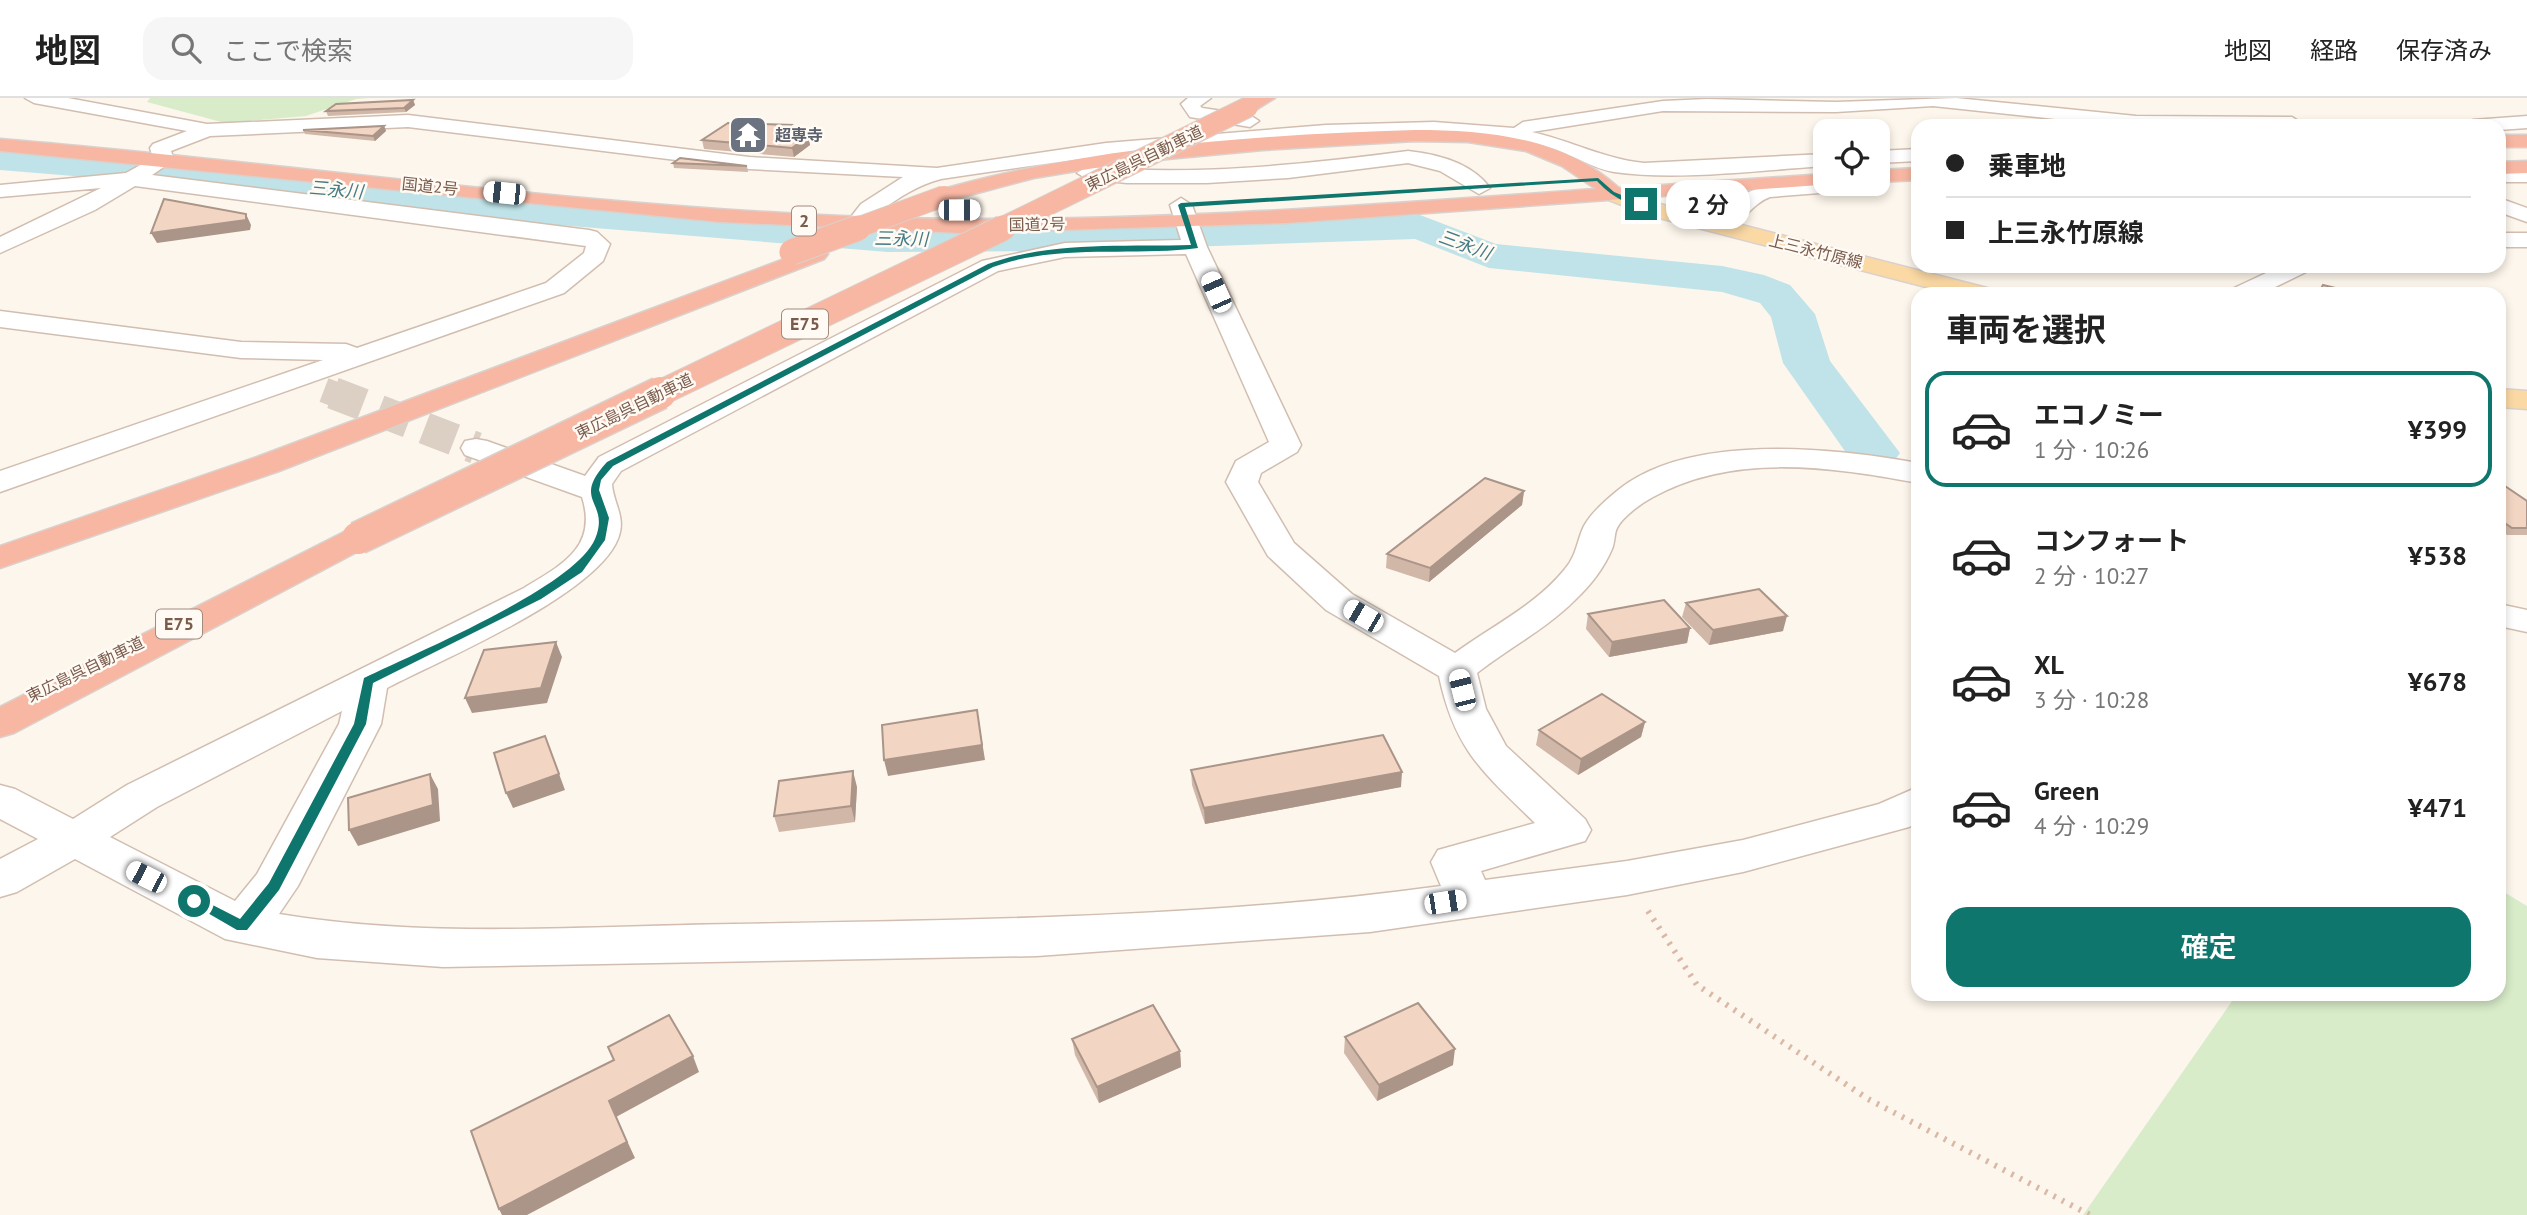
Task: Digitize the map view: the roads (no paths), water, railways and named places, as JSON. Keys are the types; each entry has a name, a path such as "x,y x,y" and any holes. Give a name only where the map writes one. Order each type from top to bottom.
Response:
{"highway":[{"name":"東広島呉自動車道","path":"0,710 882,287 1257,102"},
{"name":"国道2号","path":"0,133 162,154 666,210 864,216 963,226 1188,224 1605,186 1742,169 1813,168"},
{"path":"0,558 268,464 804,253 950,189 1027,171 1129,155 1391,136 1458,136 1520,144 1564,158 1605,186"},
{"path":"2506,141 2527,141"},
{"path":"950,189 998,186 1083,168 1166,158 1396,144 1489,148 1539,163 1564,182"},
{"name":"国道2号","path":"0,145 162,154"},
{"path":"1890,164 1911,163"},
{"path":"2506,168 2527,167"},
{"path":"1890,175 1911,174"},
{"name":"国道2号","path":"1188,224 1479,188 1564,182 1605,186 1813,180"},
{"path":"0,539 247,455 804,253"},
{"path":"0,724 358,538"}],"main road":[{"name":"上三永竹原線","path":"1605,186 1652,209 1955,287"},
{"path":"2506,398 2527,400"}],"street":[{"path":"34,98 135,114 207,130 408,121 950,189 1023,159 1217,139 1434,128 1503,131 1562,145 1612,166 1644,169 1742,169 1813,161"},
{"path":"1202,98 1190,104 1196,113 1269,124 1368,123 1408,117 1425,121 1434,128"},
{"path":"1503,131 1663,106 1707,104 1836,107 1933,101 2110,119"},
{"path":"2057,113 2068,119"},
{"path":"0,246 87,205 132,179 162,154 207,130"},
{"path":"1890,156 1911,155"},
{"path":"1087,173 1130,178 1270,173 1409,157 1422,158 1469,177 1479,188"},
{"path":"1023,159 1044,164"},
{"path":"2506,176 2527,176"},
{"path":"0,191 132,179 589,237 597,244 595,256 555,288 0,482"},
{"path":"864,216 913,180 950,189"},
{"path":"1890,183 1911,182"},
{"path":"1720,226 1752,196 1768,191 1813,188"},
{"path":"2506,208 2527,215"},
{"path":"0,880 74,840 142,796 537,596 578,570 600,540 604,518 594,490 596,479 610,464 990,266 1018,256 1188,224 1286,445 1247,468 1242,482 1280,549 1339,602 1457,670 1466,709 1489,754 1569,830 1454,862 1470,898"},
{"path":"2506,240 2527,240"},
{"path":"2256,287 2285,273"},
{"path":"0,318 241,350 372,354"},
{"path":"289,380 324,390"},
{"path":"476,448 594,490"},
{"path":"1457,670 1525,622 1575,580 1598,544 1600,526 1633,495 1676,474 1702,464 1739,459 1832,459 1911,472"},
{"path":"2506,616 2527,621"},
{"path":"242,926 274,886 360,724 368,681"},
{"path":"0,800 242,926 317,939 443,948 1023,938 1370,914 1627,878 1743,856 1893,816 1911,806"}],"waterway":[{"name":"三永川","path":"0,160 147,171 546,213 888,240 1073,239 1420,227 1489,256 1722,279 1749,284 1775,294 1793,314 1807,363 1873,453"}],"tunnel":[{"path":"324,390 337,395"},
{"path":"333,393 476,448"}],"place":[{"name":"超専寺","path":"748,135"}]}
